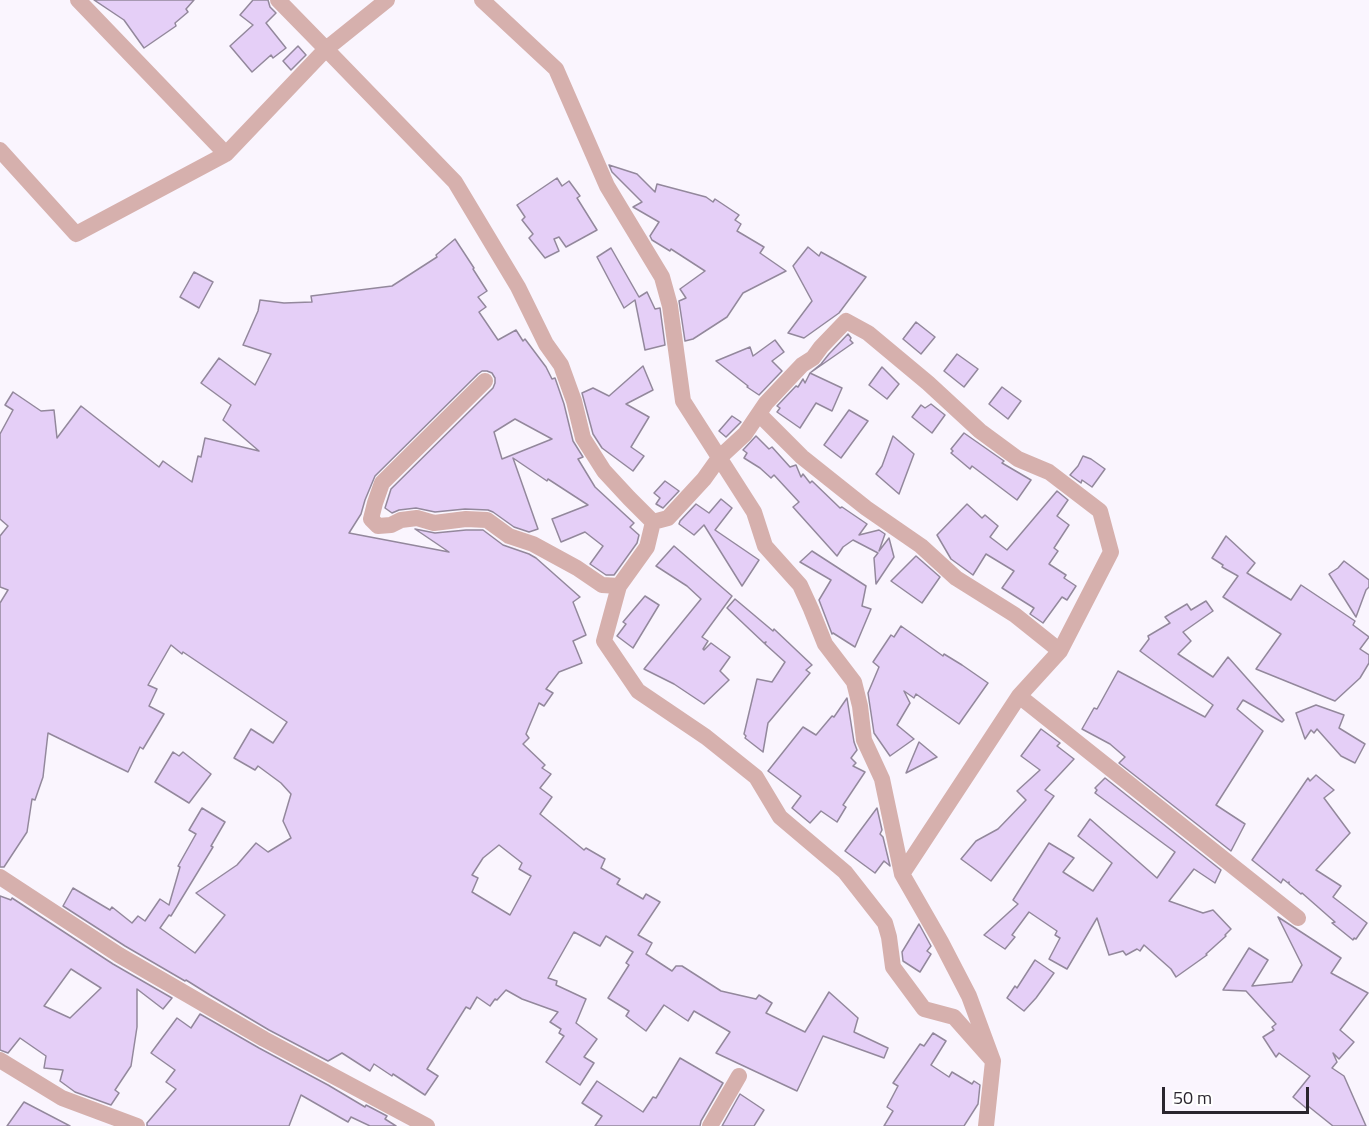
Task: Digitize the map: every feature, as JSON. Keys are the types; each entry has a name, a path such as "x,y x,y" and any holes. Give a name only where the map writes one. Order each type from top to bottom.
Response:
{"street":[{"path":"78,0 226,154"},
{"path":"278,0 455,182 518,287 546,344 561,365 574,401 583,438 604,471 653,522"},
{"path":"0,150 76,234 226,154 327,49 387,0"},
{"path":"482,0 556,69 607,186 662,277 670,306 682,401 754,512 765,546 800,585 825,644 854,682 860,706 864,740 882,779 902,874 969,996 993,1061 986,1126"},
{"path":"653,522 668,518 719,458 745,434 766,403 802,364 813,358 846,321 868,333 980,431 1018,459 1049,472 1100,511 1111,552 1060,651 1019,696 902,874"},
{"path":"485,381 382,483 371,519 378,526 417,518 434,523 466,519 488,520 509,536 533,544 578,568 602,585 619,586"},
{"path":"759,414 802,457 857,501 921,546 956,578 1015,615 1060,651"},
{"path":"653,522 647,547 619,586 604,641 638,691 706,737 756,777 780,817 846,872 885,923 893,966 924,1009 954,1017 993,1061"},
{"path":"1019,696 1298,918"},
{"path":"0,877 140,967 264,1039 427,1126"},
{"path":"0,1060 62,1098 137,1126"},
{"path":"710,1126 739,1076"}],"building":[{"path":"94,0 194,0 186,9 188,12 175,23 176,26 144,48 124,20"},
{"path":"253,0 268,0 270,7 276,13 266,23 286,48 273,58 271,55 252,72 230,46 253,25 240,15"},
{"path":"298,46 306,55 291,70 283,61"},
{"path":"609,165 637,174 655,192 657,184 706,197 713,202 715,199 739,215 735,220 741,224 737,231 764,247 760,253 786,271 743,293 727,317 693,339 685,341 679,301 686,298 680,289 705,271 671,249 670,251 652,240 650,236 659,222 633,207 642,202 612,172"},
{"path":"557,178 562,186 569,181 580,196 577,198 597,230 566,247 559,237 554,239 559,251 545,258 529,238 533,234 522,220 525,217 517,205"},
{"path":"455,239 487,291 478,297 486,307 479,312 498,340 516,330 546,367 552,379 555,378 573,441 583,457 578,459 595,487 634,523 630,527 639,535 637,543 614,575 606,575 590,564 603,546 585,532 561,542 552,519 588,505 513,458 538,529 529,532 514,527 488,510 465,509 435,512 416,508 392,513 385,508 391,489 493,388 495,378 487,371 478,374 375,476 361,514 349,533 449,552 415,529 435,533 483,530 503,545 536,558 580,597 573,602 586,635 573,641 582,663 559,672 546,689 553,693 544,706 539,703 526,734 529,738 523,744 545,765 542,768 551,774 540,788 552,797 540,814 584,850 586,848 605,859 601,868 620,879 617,884 643,899 646,894 660,902 638,935 652,943 646,954 672,971 676,966 682,966 721,991 756,999 759,995 772,1003 766,1013 805,1032 829,992 858,1018 854,1032 888,1048 884,1058 823,1036 797,1091 716,1053 730,1032 694,1011 688,1021 664,1005 646,1031 626,1016 629,1011 608,998 629,965 626,963 633,952 606,936 600,946 574,932 548,978 557,981 556,985 586,999 576,1023 597,1039 584,1057 594,1063 580,1085 546,1062 564,1036 559,1033 561,1029 550,1022 558,1012 522,999 506,990 490,1006 477,997 470,1009 466,1007 427,1069 438,1076 425,1095 374,1064 370,1071 342,1053 328,1061 269,1030 125,946 63,906 73,888 110,910 112,907 132,923 138,916 145,921 160,899 169,905 180,867 178,866 196,834 189,830 202,808 225,822 211,846 213,847 171,916 169,915 160,928 195,953 225,915 196,893 237,865 256,843 268,852 291,838 283,821 291,794 281,783 258,766 255,770 234,758 251,729 273,743 287,722 171,645 148,685 157,689 149,706 164,714 143,749 140,747 128,772 48,733 43,777 35,800 32,799 27,832 4,867 0,867 0,603 8,590 0,587 0,536 8,526 0,519 0,434 13,410 5,405 13,392 41,411 54,410 57,438 81,406 159,467 163,461 192,482 205,438 259,451 223,420 231,405 201,383 219,358 255,385 271,354 243,345 258,311 260,300 284,303 312,302 311,296 392,286 437,257 436,255","holes":["515,419 552,439 502,459 494,432","499,845 522,863 519,869 531,876 510,915 472,892 478,878 472,875 483,858"]},
{"path":"808,247 819,256 821,252 866,277 839,313 804,338 788,333 812,301 793,266"},
{"path":"611,248 639,297 647,292 655,309 660,308 665,345 645,350 635,300 624,308 597,257"},
{"path":"194,272 213,282 199,308 180,297"},
{"path":"916,322 935,337 921,354 903,339"},
{"path":"848,334 853,343 810,373 821,364"},
{"path":"775,340 784,352 772,361 782,371 759,395 716,361 750,347 753,356"},
{"path":"957,354 978,369 964,387 944,371"},
{"path":"643,366 653,390 626,404 649,417 631,447 644,456 633,471 602,448 593,434 582,393 593,388 609,396"},
{"path":"882,367 899,384 887,399 869,385"},
{"path":"810,373 842,388 832,411 816,403 800,428 777,412 780,408 777,406 796,386 798,387 803,379 805,383"},
{"path":"1002,387 1021,401 1008,419 989,404"},
{"path":"931,404 945,415 932,433 912,417 921,405 925,408"},
{"path":"849,410 868,421 841,458 824,445"},
{"path":"732,416 741,422 726,437 719,431"},
{"path":"964,433 1004,461 1002,463 1031,480 1017,500 972,466 970,469 951,453 953,451 951,449"},
{"path":"756,436 769,449 772,447 790,467 796,465 801,477 803,474 810,483 812,481 840,508 842,507 867,524 859,535 879,530 885,534 879,551 889,538 894,557 876,584 874,558 878,553 853,540 843,547 837,556 793,507 799,502 774,475 771,478 744,458 747,453 743,450"},
{"path":"893,436 914,454 899,494 876,474 882,466"},
{"path":"1083,456 1105,469 1092,487 1070,475"},
{"path":"665,481 679,491 663,508 656,504 660,498 654,493"},
{"path":"1057,491 1068,500 1057,516 1069,525 1054,548 1058,551 1049,564 1066,575 1064,578 1076,586 1067,600 1062,597 1043,623 1030,614 1034,608 1002,588 1014,571 986,554 973,575 951,559 937,535 967,504 982,518 985,515 998,526 990,537 1007,550"},
{"path":"721,499 732,508 715,530 759,560 742,586 704,525 694,535 679,524 696,504 709,513"},
{"path":"1226,536 1255,563 1247,573 1291,600 1301,585 1355,621 1353,625 1369,637 1360,649 1369,655 1369,663 1360,678 1335,701 1256,669 1281,634 1223,597 1238,576 1212,558"},
{"path":"674,546 732,596 702,637 708,641 704,650 711,643 730,657 720,671 729,680 704,704 674,684 644,669 701,599 687,586 656,566"},
{"path":"812,551 866,586 862,606 871,609 855,647 832,634 819,600 831,580 800,562"},
{"path":"916,556 940,577 922,603 891,581"},
{"path":"1344,561 1369,580 1369,587 1356,617 1329,574"},
{"path":"645,596 659,605 633,648 617,636 626,624 623,622"},
{"path":"735,599 773,631 774,629 812,665 806,670 810,673 768,723 763,752 745,738 744,734 757,679 772,682 785,662 727,608"},
{"path":"1206,601 1213,611 1183,632 1191,641 1178,654 1213,677 1228,657 1284,720 1282,722 1243,700 1237,709 1263,731 1216,805 1245,824 1231,851 1119,763 1125,757 1110,744 1082,729 1094,708 1097,709 1118,671 1205,717 1213,705 1140,651 1149,639 1148,636 1170,623 1165,617 1187,604 1191,610"},
{"path":"901,626 943,656 944,654 988,683 959,724 916,694 914,698 904,691 910,703 897,725 914,739 890,756 874,733 868,693 879,667 873,662 891,635 894,637"},
{"path":"847,698 857,750 851,758 856,763 853,766 865,772 843,805 846,807 837,822 821,811 810,823 792,808 801,796 768,771 803,727 816,735 832,716 834,717"},
{"path":"1316,705 1344,715 1339,728 1365,744 1355,763 1341,756 1317,729 1314,733 1311,730 1305,739 1296,713"},
{"path":"1041,729 1060,743 1057,746 1074,759 1045,790 1054,796 991,881 961,859 976,841 998,829 1026,800 1017,791 1040,770 1021,756"},
{"path":"919,742 937,757 906,773"},
{"path":"173,752 179,756 183,752 211,774 189,803 155,782"},
{"path":"1316,775 1334,790 1324,798 1350,833 1316,870 1341,886 1333,897 1367,923 1353,940 1289,882 1283,879 1281,883 1252,860 1308,778 1310,781"},
{"path":"1105,778 1221,870 1215,883 1194,869 1169,901 1203,913 1213,910 1231,929 1207,955 1176,977 1171,969 1144,945 1140,951 1137,949 1126,955 1123,951 1109,955 1097,918 1067,969 1049,959 1060,938 1055,935 1057,931 1029,912 1012,935 1015,937 1005,949 984,935 1018,904 1013,900 1049,843 1074,858 1063,872 1093,891 1112,863 1078,836 1090,819 1157,878 1175,852 1095,793 1097,790 1095,788"},
{"path":"877,808 882,830 880,834 883,837 890,866 884,861 875,873 845,851"},
{"path":"0,896 11,900 12,898 113,964 172,998 163,1009 137,989 137,1027 131,1066 115,1090 119,1093 111,1105 75,1092 60,1081 63,1070 44,1068 46,1056 20,1038 8,1053 0,1050","holes":["71,969 101,988 70,1018 44,1006"]},
{"path":"1278,917 1341,958 1331,973 1368,993 1340,1030 1354,1042 1339,1059 1333,1053 1337,1062 1332,1068 1344,1076 1366,1126 1333,1126 1293,1097 1310,1076 1279,1053 1276,1057 1263,1037 1274,1030 1272,1027 1276,1024 1246,991 1223,990 1249,948 1268,960 1252,986 1292,982 1302,965"},
{"path":"919,924 931,946 927,951 931,954 920,972 903,961 902,952"},
{"path":"1035,960 1054,973 1024,1011 1007,998 1015,986 1017,988"},
{"path":"200,1014 365,1107 366,1105 387,1116 385,1119 396,1126 370,1126 351,1117 348,1122 301,1095 289,1126 147,1126 147,1123 176,1089 166,1082 175,1070 151,1053 177,1018 191,1028"},
{"path":"933,1033 946,1041 931,1065 949,1077 952,1072 972,1084 974,1081 980,1085 978,1104 964,1126 884,1126 893,1111 887,1107 898,1086 893,1083 920,1044 924,1046"},
{"path":"680,1058 723,1083 700,1126 595,1126 602,1116 582,1103 597,1081 643,1112 653,1097 656,1098"},
{"path":"740,1094 764,1110 754,1126 722,1126"},
{"path":"24,1102 70,1126 7,1126"}]}
